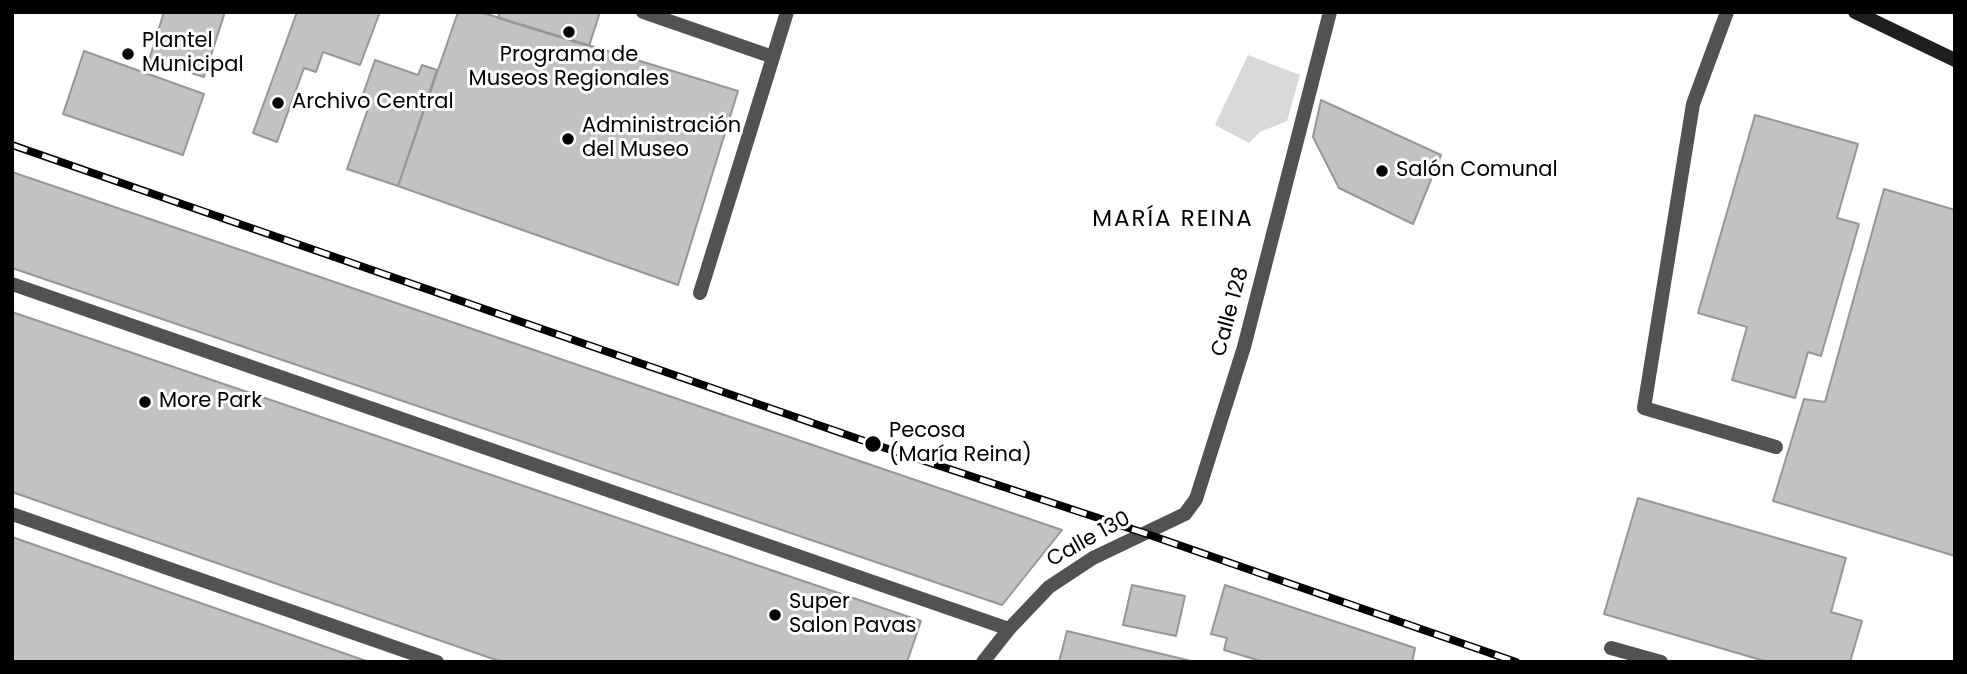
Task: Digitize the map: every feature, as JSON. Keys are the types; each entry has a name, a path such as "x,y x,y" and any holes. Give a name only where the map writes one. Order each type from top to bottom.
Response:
{"main road":[{"path":"1855,12 1955,60"}],"street":[{"path":"643,12 773,57"},
{"path":"700,293 787,12"},
{"name":"Calle 128","path":"1196,499 1244,347 1330,12"},
{"path":"1727,12 1693,104 1644,408 1776,447"},
{"path":"12,284 1009,629"},
{"name":"Calle 130","path":"983,662 1009,629 1049,587 1093,558 1185,514 1196,499"},
{"path":"12,514 437,662"},
{"path":"1611,648 1661,662"}],"shaded area":[{"path":"1248,55 1300,75 1287,121 1260,132 1249,143 1215,125"}],"building":[{"path":"164,12 225,12 204,77 149,60"},
{"name":"Archivo Central","path":"297,12 380,12 360,65 323,52 316,72 304,68 277,142 253,133"},
{"name":"Administración del Museo","path":"458,12 480,12 738,91 678,285 398,186"},
{"name":"Programa de Museos Regionales","path":"500,12 600,12 589,46 498,18"},
{"path":"84,51 204,94 183,155 63,114"},
{"path":"375,60 418,75 422,65 437,70 398,186 347,169 370,103 361,100"},
{"name":"Salón Comunal","path":"1321,100 1441,155 1413,224 1339,188 1313,137"},
{"path":"1755,115 1858,144 1837,218 1859,224 1821,356 1808,352 1795,398 1732,380 1747,327 1698,313"},
{"path":"12,172 1062,530 1002,605 12,268"},
{"path":"1884,189 1955,210 1955,556 1773,501 1804,399 1825,402"},
{"name":"More Park","path":"12,312 921,621 907,662 502,662 12,492"},
{"path":"1638,498 1846,558 1831,612 1862,621 1850,662 1768,662 1604,614"},
{"path":"12,537 369,662 12,662"},
{"path":"1132,585 1185,596 1176,636 1123,625"},
{"path":"1225,585 1415,648 1412,662 1264,662 1224,650 1227,638 1211,634"},
{"path":"1067,631 1195,662 1059,662"}],"railway":[{"path":"12,145 873,444 1144,533 1516,662"}],"place":[{"name":"Programa de Museos Regionales","path":"569,32"},
{"name":"Plantel Municipal","path":"128,54"},
{"name":"Archivo Central","path":"278,103"},
{"name":"Administración del Museo","path":"568,139"},
{"name":"Salón Comunal","path":"1382,171"},
{"name":"More Park","path":"145,402"},
{"name":"Pecosa (María Reina)","path":"873,444"},
{"name":"Super Salon Pavas","path":"775,615"}],"district":[{"name":"MARÍA REINA","path":"1173,220"}]}
